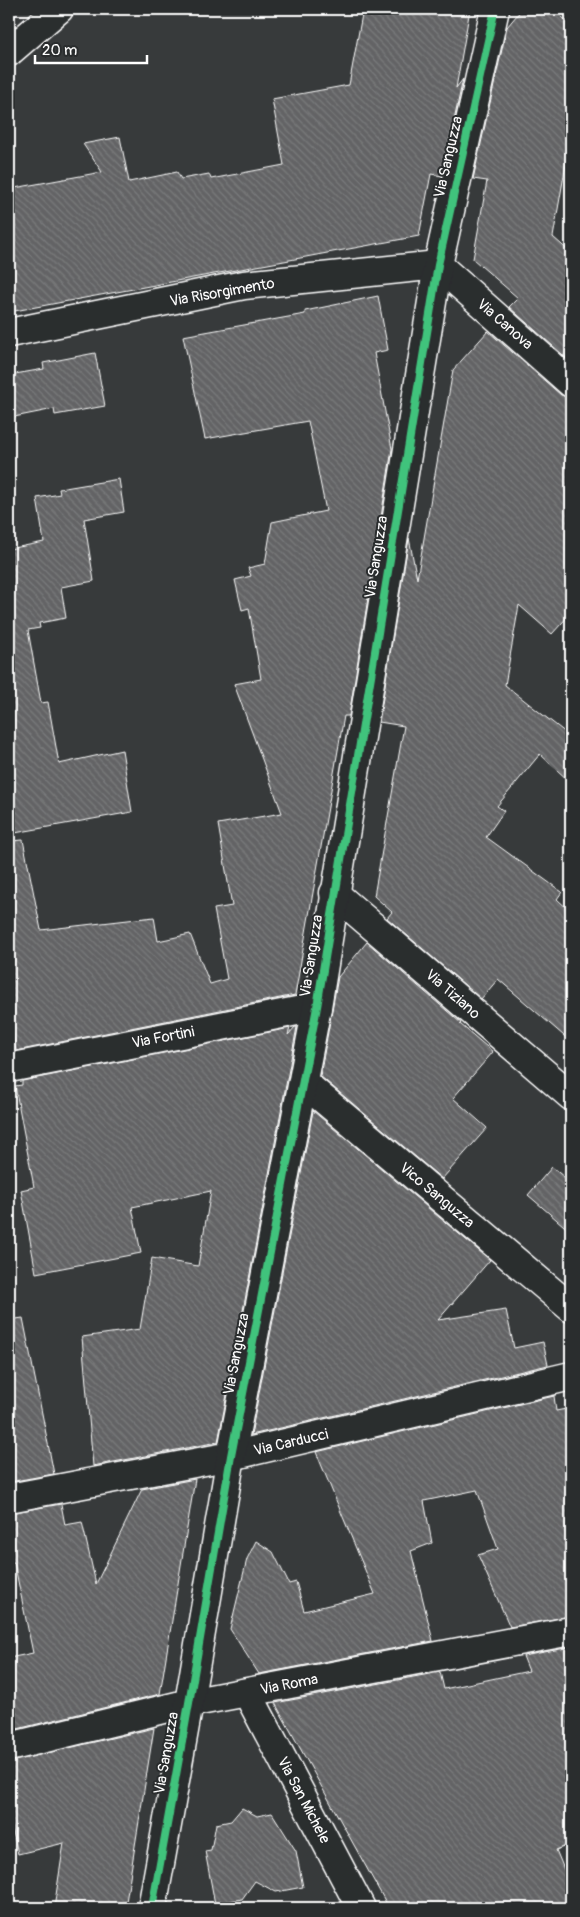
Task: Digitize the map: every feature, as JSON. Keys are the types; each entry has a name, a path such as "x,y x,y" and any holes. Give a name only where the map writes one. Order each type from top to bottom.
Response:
{"street":[{"path":"9,52 60,9"},
{"name":"Via Sanguzza","path":"152,1908 189,1703 230,1456 317,1007 334,893 438,265 495,9"},
{"name":"Via Risorgimento","path":"9,332 244,285 438,265"},
{"name":"Via Canova","path":"438,265 571,383"},
{"name":"Via Tiziano","path":"334,893 571,1096"},
{"name":"Via Fortini","path":"9,1068 317,1007"},
{"name":"Vico Sanguzza","path":"303,1082 571,1308"},
{"name":"Via Carducci","path":"9,1498 230,1456 571,1376"},
{"name":"Via Roma","path":"9,1747 189,1703 571,1630"},
{"name":"Via San Michele","path":"247,1692 361,1908"}],"building":[{"path":"363,9 470,9 456,88 463,79 442,176 431,174 419,236 9,312 9,189 102,172 83,144 120,137 129,182 177,172 181,179 209,174 211,179 284,165 272,99 349,85"},
{"path":"522,9 553,9 571,25 571,136 553,237 571,253 571,362 509,307 518,298 473,259 487,181 473,179 507,27"},
{"path":"378,296 388,350 374,353 392,449 349,716 344,716 295,995 16,1051 9,1011 9,841 23,840 41,930 154,917 158,941 190,934 210,984 227,979 214,909 232,906 218,824 282,813 234,684 261,679 249,608 242,610 235,580 251,576 248,568 265,564 272,522 326,511 308,421 205,439 183,336 305,314 305,311"},
{"path":"488,331 561,395 571,398 571,613 552,634 519,605 505,685 571,737 571,783 540,754 497,806 504,811 486,837 562,892 557,899 571,912 571,1042 498,979 481,999 387,918 392,912 374,896 404,726 379,722 409,538 417,579 453,370"},
{"path":"95,353 105,406 55,415 54,409 9,418 9,375 44,369 43,363"},
{"path":"119,479 124,512 84,519 94,581 61,587 66,618 39,623 40,628 28,630 41,703 48,702 59,764 122,750 132,812 9,834 9,549 44,542 37,498 60,494 59,489"},
{"path":"367,942 493,1052 453,1098 487,1128 442,1179 320,1076 338,977"},
{"path":"297,1027 218,1442 93,1466 82,1337 140,1329 152,1258 198,1266 211,1191 132,1207 141,1253 36,1273 21,1190 34,1187 15,1086 22,1085 22,1081 290,1028 288,1035"},
{"path":"313,1111 490,1260 438,1320 506,1310 514,1348 543,1342 548,1365 251,1435"},
{"path":"552,1167 571,1183 571,1232 528,1195"},
{"path":"23,1318 54,1474 9,1482 9,1320"},
{"path":"554,1396 556,1411 571,1408 571,1616 510,1627 478,1555 498,1549 477,1490 424,1501 432,1543 411,1551 433,1641 259,1674 230,1629 247,1559 256,1541 273,1552 289,1584 296,1582 304,1611 375,1594 316,1452"},
{"path":"195,1479 160,1694 9,1731 9,1658 33,1653 14,1562 9,1563 9,1513 61,1504 65,1525 82,1522 96,1584 142,1489"},
{"path":"571,1647 571,1844 556,1850 571,1886 571,1908 389,1908 275,1703 440,1672 444,1689 529,1671 523,1656"},
{"path":"154,1728 125,1908 54,1908 64,1843 18,1854 9,1814 9,1762"},
{"path":"242,1808 257,1816 272,1813 296,1851 303,1887 276,1892 255,1881 242,1899 215,1904 205,1851 211,1850 216,1824 231,1821"}],"cycle path":[{"path":"152,1908 231,1456 317,1007 438,265 495,9"}]}
